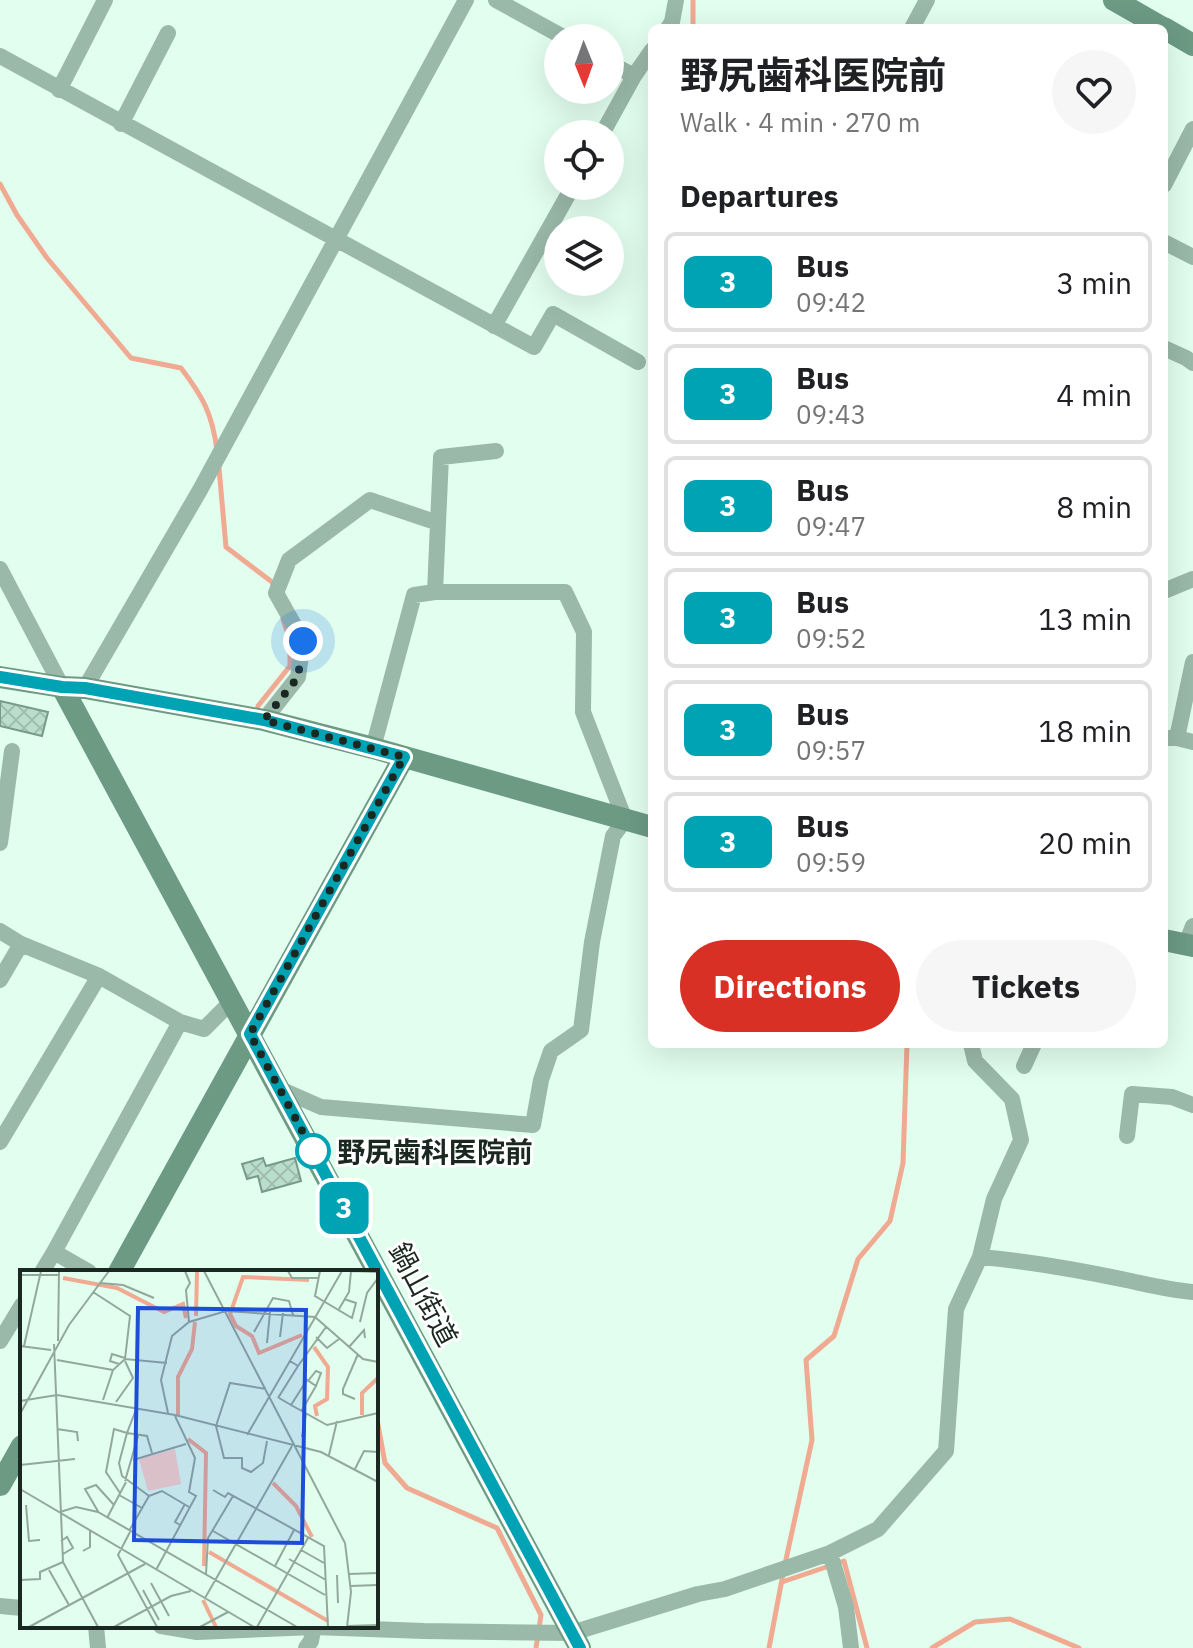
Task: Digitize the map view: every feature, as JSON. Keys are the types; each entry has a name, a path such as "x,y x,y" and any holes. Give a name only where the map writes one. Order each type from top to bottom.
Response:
{"street":[{"path":"59,90 105,0"},
{"path":"85,688 200,490 466,0"},
{"path":"496,0 544,26"},
{"path":"671,24 676,0"},
{"path":"914,24 927,0"},
{"path":"1114,0 1156,24"},
{"path":"1168,31 1193,45"},
{"path":"121,124 168,33"},
{"path":"0,56 534,347 553,314 638,362"},
{"path":"610,120 648,56"},
{"path":"624,71 634,76"},
{"path":"1168,177 1193,129"},
{"path":"494,326 565,200"},
{"path":"1168,244 1193,257"},
{"path":"1168,350 1193,363"},
{"path":"435,592 441,457 496,451"},
{"path":"264,720 298,677 303,641 276,593 289,560 370,500 438,523"},
{"path":"0,569 62,687"},
{"path":"1168,589 1193,579"},
{"path":"373,748 414,595 435,592 565,592 584,632 583,712 625,820"},
{"path":"1178,739 1193,662"},
{"path":"0,677 85,688 264,720 648,826"},
{"name":"鍋山街道","path":"62,687 377,1270"},
{"path":"0,843 12,751"},
{"path":"120,1270 404,757"},
{"path":"280,1089 321,1107 533,1125 541,1080 551,1051 581,1030 592,942 613,836 625,820"},
{"path":"0,931 21,944 99,976 180,1022 204,1029 232,1001"},
{"path":"0,980 21,944"},
{"path":"0,1142 99,976"},
{"path":"43,1270 180,1022"},
{"path":"358,1628 576,1640 698,1594 725,1589 830,1553 878,1529 946,1451 956,1309 980,1257 994,1199 1021,1140 1012,1099 975,1061 972,1048"},
{"path":"1024,1066 1032,1048"},
{"path":"1127,1136 1132,1094 1172,1097 1193,1105"},
{"path":"54,1252 86,1270"},
{"path":"980,1257 1193,1292"},
{"name":"鍋山街道","path":"378,1271 576,1640"},
{"path":"0,1341 20,1308"},
{"path":"0,1485 20,1450"},
{"path":"830,1553 846,1607 851,1648"},
{"path":"0,1606 20,1608"},
{"path":"96,1628 98,1648"},
{"path":"175,1628 197,1632 257,1628"},
{"path":"306,1648 314,1628"}],"building":[{"path":"0,701 48,712 42,736 0,726"},
{"path":"263,1158 266,1166 295,1158 301,1181 262,1192 258,1176 247,1179 242,1164"}],"waterway":[{"path":"693,0 693,24"},
{"path":"0,184 47,258 131,358 181,368 205,406 217,450"},
{"path":"219,468 226,547 272,582 274,587"},
{"path":"258,706 290,666 290,641 283,619"},
{"path":"785,1564 812,1440 806,1360 834,1336 858,1259 890,1221 903,1163 907,1048"},
{"path":"378,1425 385,1463 407,1488 497,1528 541,1615 536,1648"},
{"path":"782,1582 844,1561 867,1648"},
{"path":"769,1648 783,1574"},
{"path":"932,1648 975,1622 1010,1619 1079,1648"}],"bus line":[{"name":"3","path":"0,677 85,688 264,720 404,757 250,1034 377,1270"},
{"name":"3","path":"378,1272 580,1648"}],"place":[{"name":"野尻歯科医院前","path":"313,1151"}],"route":[{"path":"303,641 298,677 264,720 404,757 250,1034 313,1151"}]}
